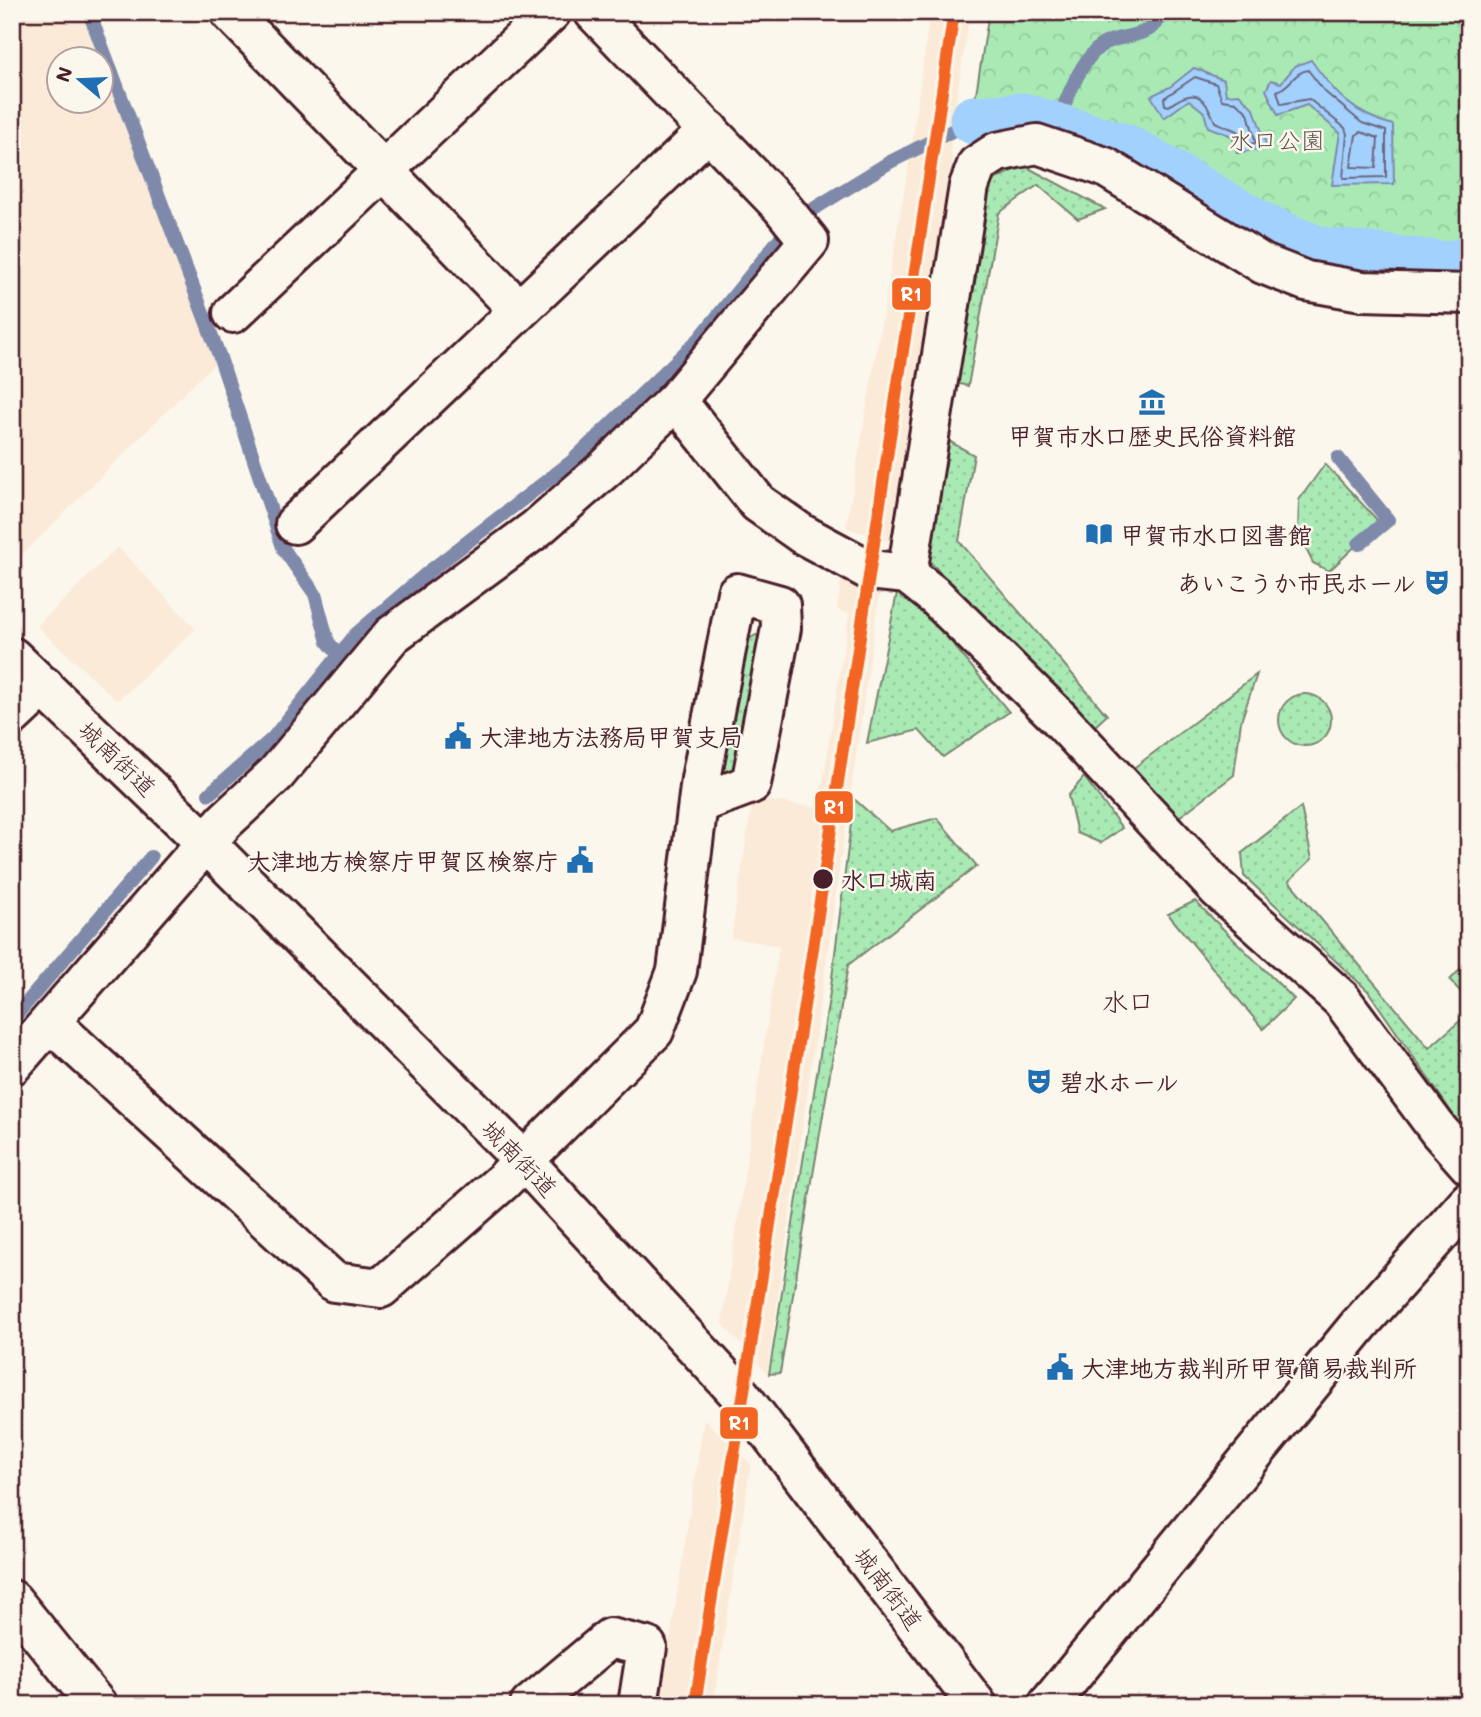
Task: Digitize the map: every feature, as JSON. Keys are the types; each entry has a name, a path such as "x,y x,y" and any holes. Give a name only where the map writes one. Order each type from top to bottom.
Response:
{"street":[{"path":"230,12 518,309"},
{"path":"233,313 551,12"},
{"path":"12,1065 205,842 276,774 392,635 536,529 606,468 676,400 808,240 781,206 594,12"},
{"path":"295,524 709,130"},
{"path":"907,574 969,186 977,165 997,152 1037,145 1105,167 1263,264 1306,281 1362,290 1469,294"},
{"path":"676,400 758,503 802,534 869,570 907,574 936,597 1060,719 1218,889 1341,999 1439,1131 1469,1165"},
{"path":"51,1023 334,1282 381,1287 502,1182 654,1031 677,971 698,804 737,593 780,605 781,628 751,784 698,804"},
{"name":"城南街道","path":"12,657 205,842 523,1160 742,1396 977,1705"},
{"path":"12,716 44,686"},
{"path":"1048,1705 1359,1325 1469,1201"},
{"path":"12,1600 97,1705"},
{"path":"530,1705 610,1638 647,1647 638,1705"}],"shaded area":[{"path":"12,12 86,12 99,46 46,46 46,116 116,116 116,91 218,360 12,565"},
{"path":"930,12 970,12 950,142 954,176 889,542 846,527 910,157"},
{"path":"118,547 196,629 117,701 37,626"},
{"path":"843,566 881,581 767,1374 722,1323 779,946 731,938 753,798 819,808 849,613 837,610"},
{"path":"704,1419 751,1464 713,1705 660,1705"}],"green space":[{"name":"水口公園","path":"989,12 1469,12 1469,271 1451,279 1302,257 1234,221 1184,202 1029,122 972,119"},
{"path":"1023,165 1105,209 1078,219 1038,185 999,213 968,386 949,381 985,185"},
{"path":"945,439 974,455 959,541 1107,715 1094,727 924,556"},
{"path":"1325,464 1380,523 1329,571 1313,563 1298,533 1299,500"},
{"path":"897,593 933,620 1009,712 943,757 919,730 867,743"},
{"path":"756,635 769,643 742,778 720,782 742,643"},
{"path":"1257,674 1241,721 1234,775 1178,818 1131,770"},
{"path":"1305,694 1324,701 1331,720 1324,739 1305,746 1286,739 1279,720 1286,701"},
{"path":"1084,777 1122,828 1101,843 1077,833 1068,796"},
{"path":"854,799 890,831 937,818 977,866 848,965 780,1373 769,1374 831,986"},
{"path":"1301,807 1312,859 1289,881 1429,1048 1461,1020 1467,999 1450,980 1469,960 1469,1114 1459,1123 1368,991 1244,876 1242,853"},
{"path":"1195,901 1294,999 1263,1029 1168,914"}],"water":[{"path":"1311,60 1337,93 1356,109 1393,125 1394,184 1332,185 1340,133 1307,105 1278,115 1266,90 1271,80 1281,83 1295,66"},
{"path":"1194,68 1224,80 1226,95 1239,94 1254,109 1267,147 1237,153 1232,136 1208,127 1204,112 1189,100 1164,118 1151,96 1170,87"}],"waterway":[{"path":"89,12 219,355 284,550 315,594 328,642 339,655"},
{"path":"1055,127 1073,84 1091,55 1107,42 1152,28 1162,12"},
{"path":"974,120 1022,117 1127,149 1266,229 1319,251 1446,266 1469,260"},
{"path":"209,794 272,739 356,634 427,573 571,462 700,338 794,221 890,162 974,120"},
{"path":"1338,458 1388,520 1359,544"},
{"path":"12,1020 151,857"}],"transit line":[{"name":"R1","path":"695,1705 813,948 954,12"}],"place":[{"name":"甲賀市水口歴史民俗資料館","path":"1152,402"},
{"name":"甲賀市水口図書館","path":"1099,534"},
{"name":"あいこうか市民ホール","path":"1437,582"},
{"name":"大津地方法務局甲賀支局","path":"458,736"},
{"name":"大津地方検察庁甲賀区検察庁","path":"580,860"},
{"name":"水口城南","path":"823,879"},
{"name":"碧水ホール","path":"1039,1081"},
{"name":"大津地方裁判所甲賀簡易裁判所","path":"1060,1367"}],"district":[{"name":"水口","path":"1128,1001"}]}
